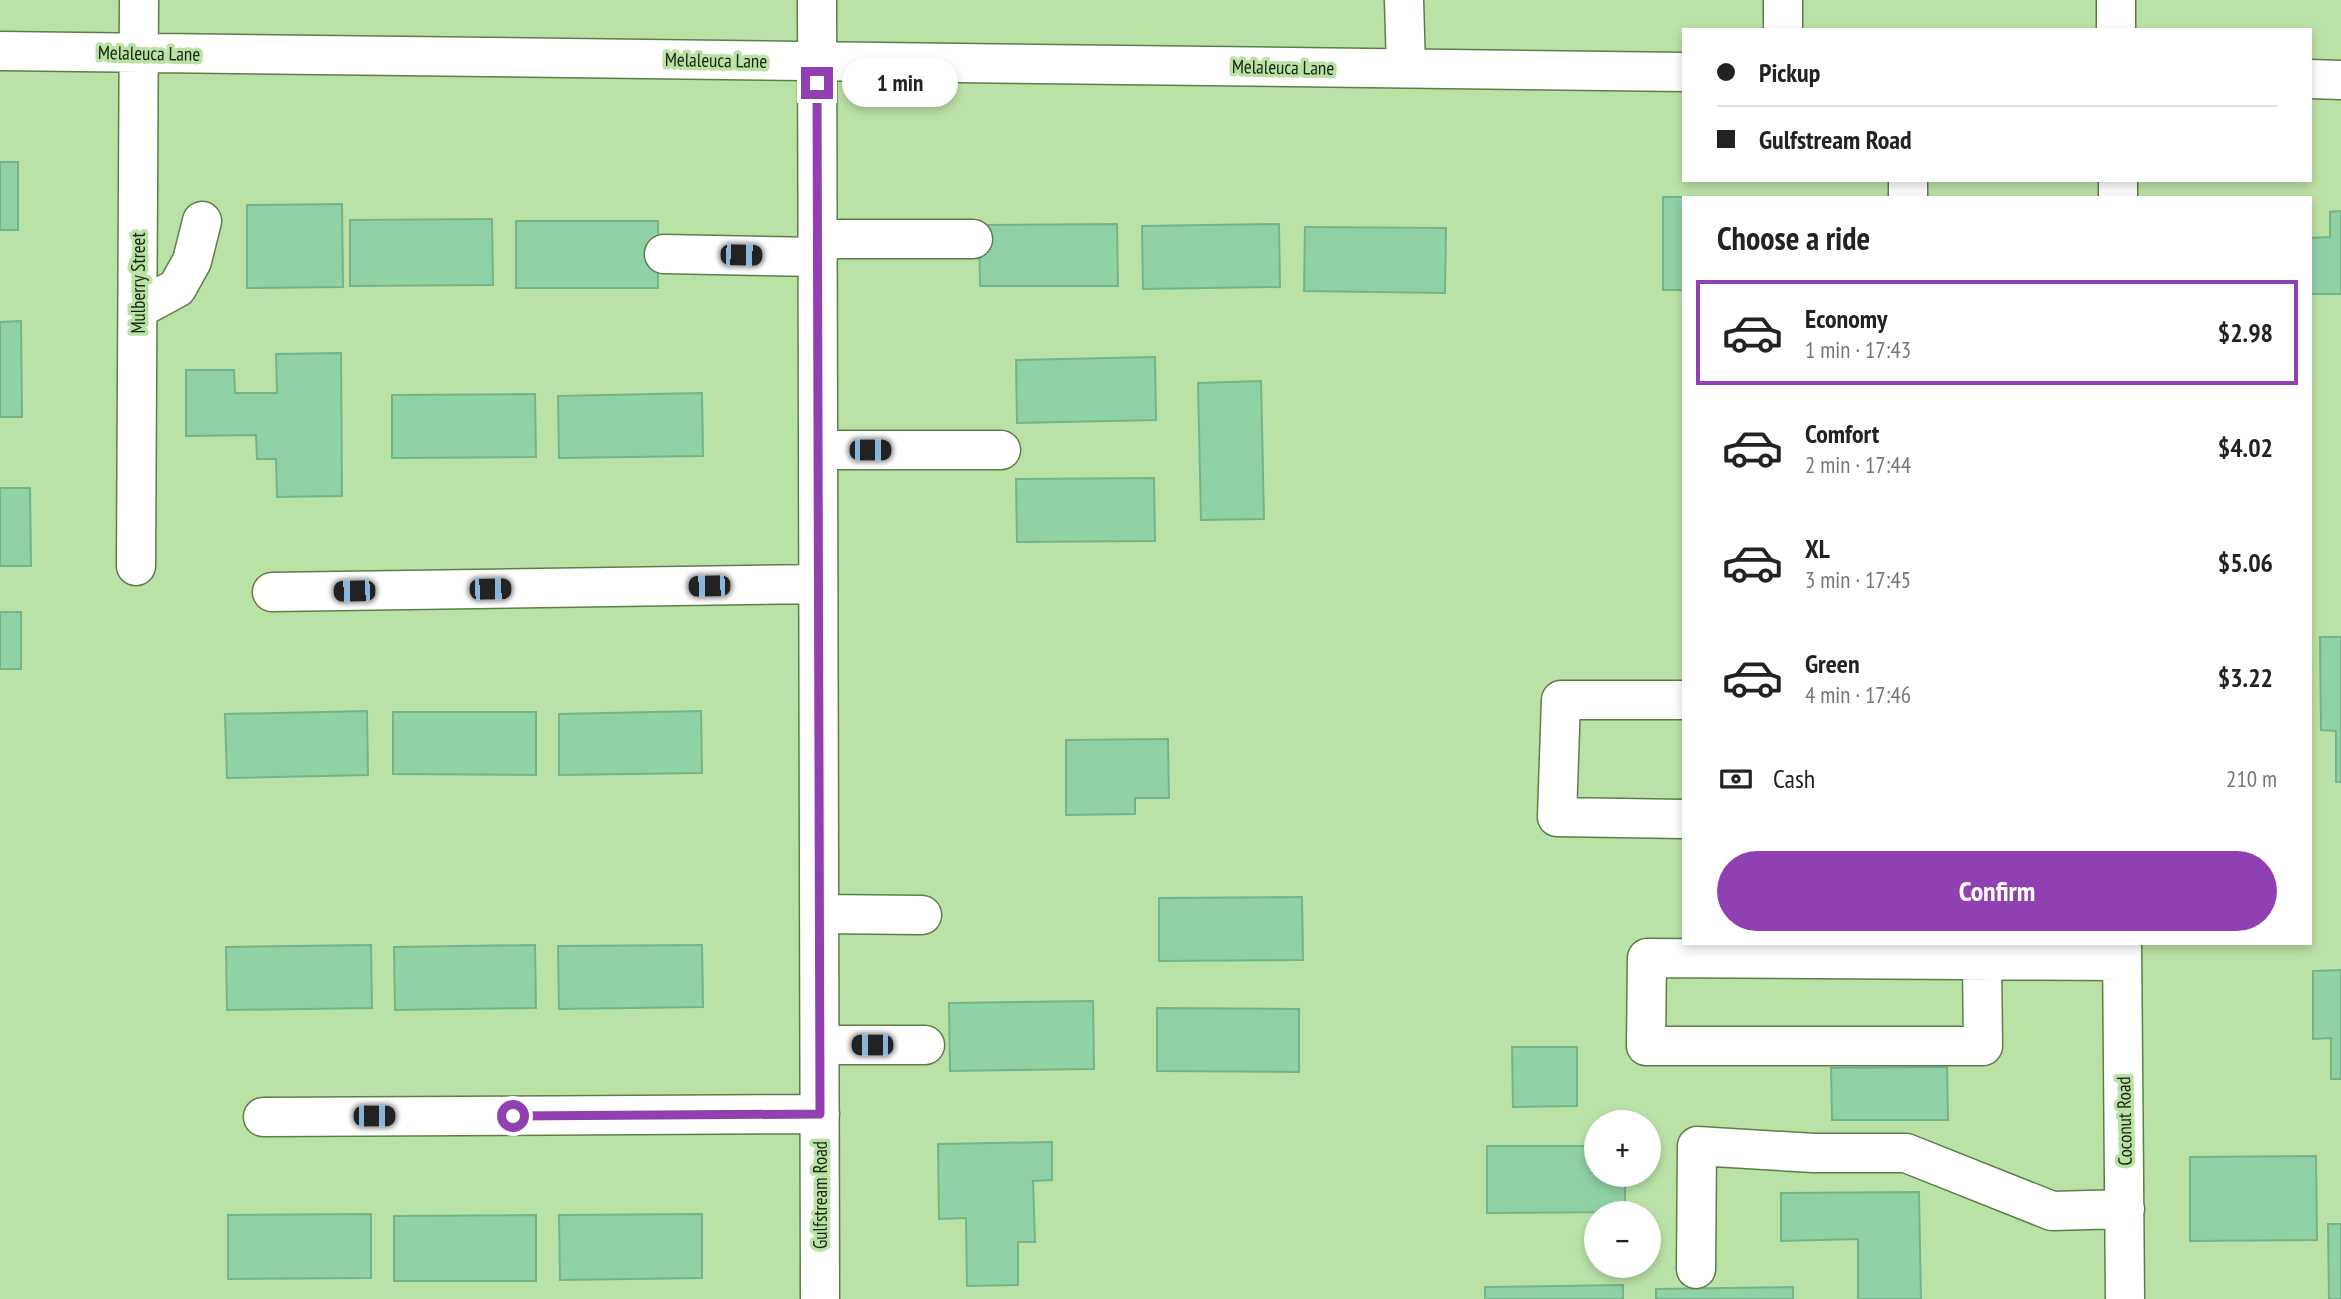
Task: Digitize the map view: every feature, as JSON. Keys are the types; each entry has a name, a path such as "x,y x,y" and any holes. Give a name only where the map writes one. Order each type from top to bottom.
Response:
{"street":[{"name":"Mulberry Street","path":"136,566 139,0"},
{"name":"Gulfstream Road","path":"817,0 820,1299"},
{"path":"1404,0 1405,68"},
{"path":"1783,0 1783,28"},
{"path":"2116,0 2116,28"},
{"name":"Melaleuca Lane","path":"0,51 1682,72"},
{"path":"2312,79 2341,80"},
{"path":"138,309 177,288 192,261 202,221"},
{"path":"664,254 973,239"},
{"path":"818,450 1001,450"},
{"path":"272,592 818,584"},
{"path":"1682,700 1561,700 1557,817 1682,819"},
{"path":"820,914 922,915"},
{"path":"1982,960 1983,1046 1646,1046 1647,958 1982,960 2122,952"},
{"name":"Coconut Road","path":"2122,952 2125,1299"},
{"path":"820,1045 925,1045"},
{"path":"263,1117 820,1114"},
{"path":"1696,1269 1697,1146 1814,1153 1906,1153 2052,1210 2124,1209"}],"building":[{"path":"0,162 18,162 18,230 0,230"},
{"path":"1663,197 1682,197 1682,290 1663,290"},
{"path":"342,204 343,287 247,288 247,205"},
{"path":"2341,211 2341,294 2312,294 2312,238 2330,237 2330,212"},
{"path":"492,219 493,285 350,286 350,220"},
{"path":"516,221 658,221 658,288 516,288"},
{"path":"1117,224 1118,286 980,286 979,225"},
{"path":"1279,224 1280,287 1143,289 1142,226"},
{"path":"1305,227 1446,228 1445,293 1304,291"},
{"path":"21,321 22,417 0,417 0,322"},
{"path":"341,353 342,496 277,497 276,459 257,459 256,435 186,436 186,370 234,370 235,393 277,393 276,354"},
{"path":"1155,357 1156,420 1017,423 1016,360"},
{"path":"1261,381 1264,519 1201,520 1198,383"},
{"path":"702,393 703,456 559,458 558,396"},
{"path":"535,394 536,457 392,458 392,395"},
{"path":"1154,478 1155,541 1017,542 1016,479"},
{"path":"0,488 30,488 31,566 0,566"},
{"path":"0,612 21,612 21,669 0,669"},
{"path":"2320,637 2341,637 2341,782 2336,782 2336,731 2321,730"},
{"path":"367,711 368,775 227,778 225,714"},
{"path":"701,711 702,773 559,775 559,714"},
{"path":"393,712 536,712 536,775 393,774"},
{"path":"1168,739 1169,798 1135,798 1135,814 1066,815 1066,740"},
{"path":"1302,897 1303,960 1159,961 1159,898"},
{"path":"371,945 372,1008 227,1010 226,947"},
{"path":"535,945 536,1008 395,1010 394,947"},
{"path":"702,945 703,1007 559,1009 558,946"},
{"path":"2341,970 2341,1079 2331,1079 2331,1038 2313,1039 2313,971"},
{"path":"1093,1001 1094,1069 950,1071 949,1003"},
{"path":"1157,1008 1299,1009 1299,1072 1157,1071"},
{"path":"1512,1047 1577,1047 1577,1106 1513,1107"},
{"path":"1947,1067 1948,1120 1832,1120 1831,1068"},
{"path":"1052,1142 1052,1180 1033,1181 1035,1242 1018,1242 1018,1285 967,1286 966,1218 939,1219 938,1144"},
{"path":"1487,1146 1584,1146 1584,1187 1625,1187 1625,1201 1584,1201 1584,1212 1487,1213"},
{"path":"2316,1156 2317,1240 2190,1241 2190,1157"},
{"path":"1919,1192 1921,1299 1858,1299 1858,1239 1781,1241 1781,1193"},
{"path":"371,1214 371,1278 228,1279 228,1215"},
{"path":"702,1214 702,1278 560,1280 559,1215"},
{"path":"536,1215 536,1281 394,1281 394,1216"},
{"path":"2328,1224 2341,1224 2341,1299 2329,1299"},
{"path":"1623,1285 1623,1299 1485,1299 1485,1287"},
{"path":"1793,1287 1793,1299 1656,1299 1656,1289"}],"route":[{"path":"513,1116 820,1114 817,83"}]}
